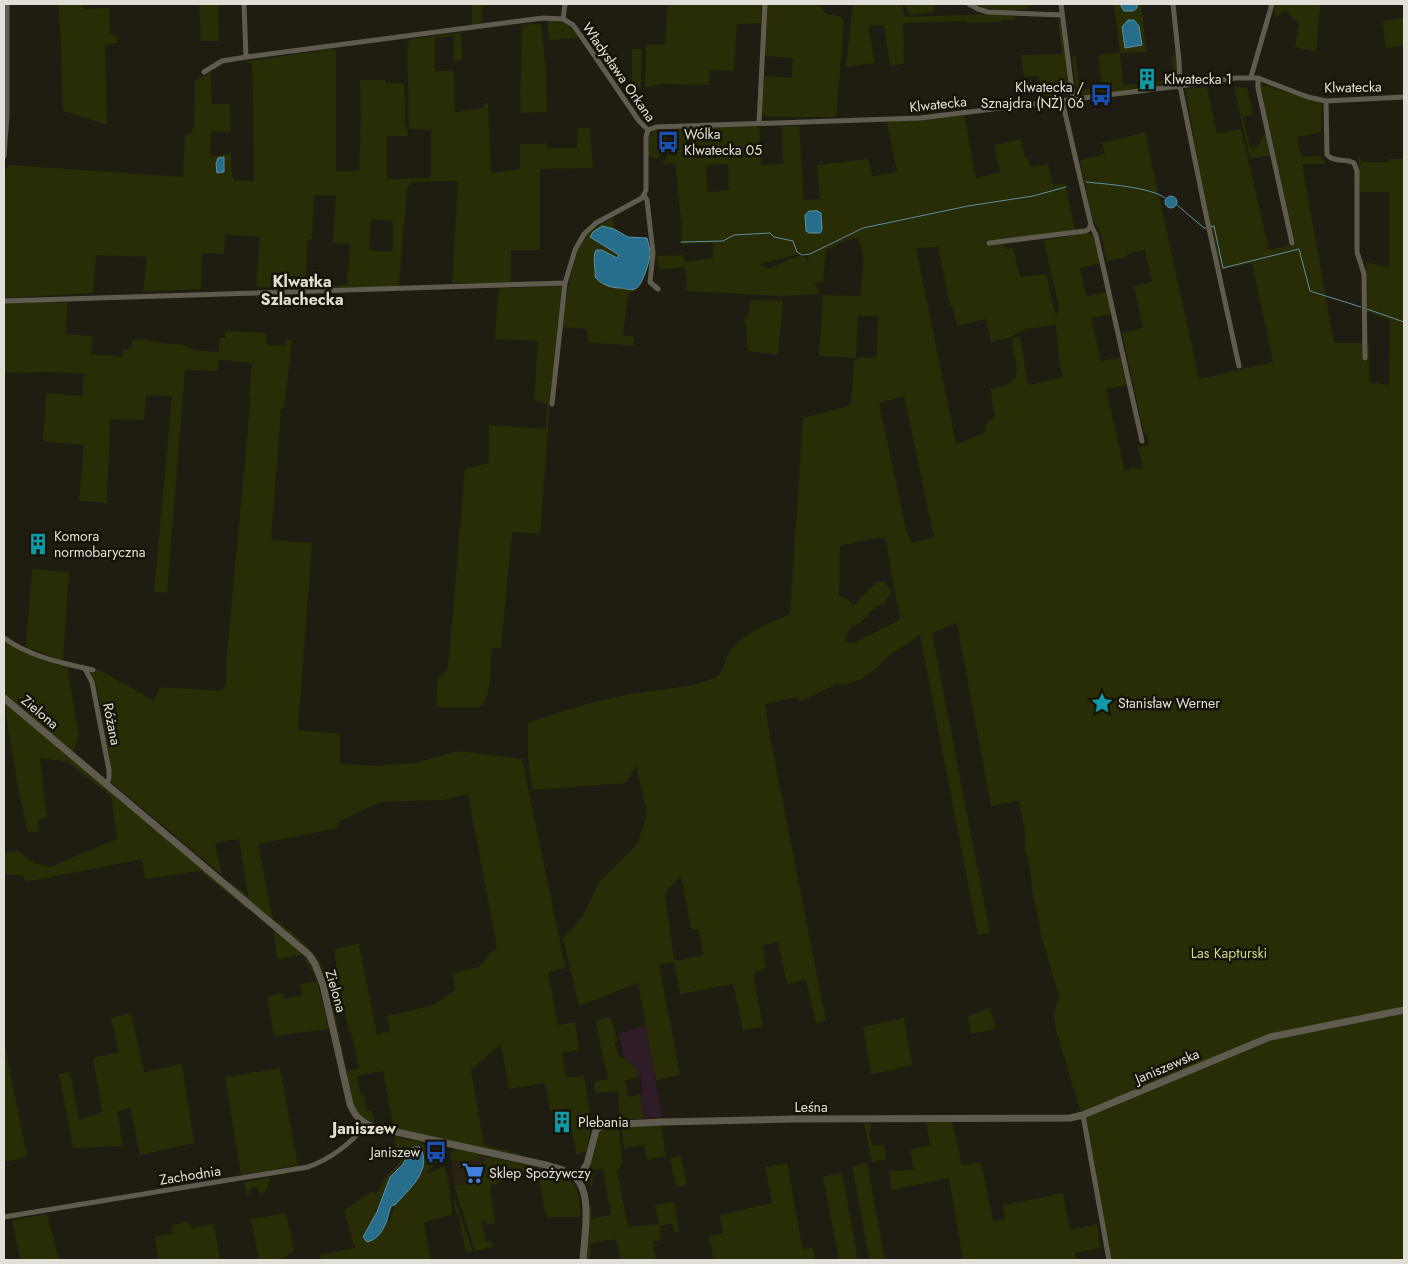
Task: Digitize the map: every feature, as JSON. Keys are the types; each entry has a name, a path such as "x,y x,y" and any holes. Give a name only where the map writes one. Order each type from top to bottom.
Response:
{"street":[{"path":"4,156 8,4"},
{"path":"244,4 246,57"},
{"path":"204,72 222,61 246,57 544,18 563,19 565,4"},
{"path":"759,123 765,4"},
{"path":"969,4 978,10 988,12 1062,14"},
{"path":"1061,4 1073,98"},
{"path":"1173,4 1180,86 1208,227 1239,366"},
{"path":"1251,77 1272,4"},
{"name":"Władysława Orkana","path":"563,19 573,25 639,121 648,130 646,137 646,190 644,195 653,253 650,282 658,289"},
{"name":"Klwatecka","path":"648,130 656,127 920,118 1251,77 1308,97 1326,101 1404,97"},
{"path":"1258,78 1258,88 1292,243"},
{"path":"1062,100 1091,225 1096,235 1142,441"},
{"path":"1326,101 1328,155 1335,160 1351,161 1356,167 1357,252 1363,269 1365,358"},
{"path":"552,404 565,283 575,250 584,234 596,223 644,195"},
{"path":"989,242 1085,231 1091,225"},
{"path":"4,301 565,283"},
{"path":"4,638 39,657 93,670"},
{"name":"Różana","path":"85,668 92,682 109,770 107,785"},
{"name":"Zielona","path":"4,698 309,955 315,964 323,985 350,1104 355,1115 366,1125"},
{"name":"Janiszewska","path":"1083,1115 1270,1037 1404,1010"},
{"path":"1083,1115 1109,1260"},
{"name":"Leśna","path":"577,1179 587,1164 596,1130 599,1126 606,1124 794,1119 1063,1119 1083,1115"},
{"path":"366,1125 566,1171 577,1179 585,1197 583,1260"},
{"name":"Zachodnia","path":"4,1217 308,1167 321,1162 336,1152 366,1125"}],"shaded area":[{"path":"646,1026 662,1117 643,1118 640,1094 643,1093 641,1077 638,1077 635,1067 624,1058 619,1033"},
{"path":"478,1154 485,1156 485,1174 477,1182 454,1186 451,1160 466,1163 479,1157"}],"green space":[{"path":"59,4 82,4 83,9 109,8 110,34 116,35 117,43 105,45 107,125 63,111"},
{"path":"199,4 218,4 219,41 201,41"},
{"path":"472,4 482,4 481,25 474,26 472,24"},
{"path":"668,4 762,4 761,23 737,24 734,71 710,70 709,85 663,84 645,87 646,45 665,45"},
{"path":"767,4 818,4 826,14 842,18 844,25 836,117 768,117 761,112 764,76 792,78 793,58 764,56"},
{"path":"853,4 903,4 903,14 906,17 991,14 1016,16 1015,20 1001,20 1001,22 903,23 904,64 890,66 884,25 868,26 875,63 846,67"},
{"path":"906,4 934,4 934,12 911,15 907,11"},
{"path":"975,4 1027,4 1027,9 1001,10"},
{"path":"1114,4 1141,4 1147,52 1120,53"},
{"path":"1275,4 1323,4 1320,5 1316,52 1295,47 1299,24 1285,10 1275,19"},
{"path":"1404,18 1404,46 1386,48 1382,21"},
{"path":"1061,20 1071,94 1042,97 1039,76 1024,77 1021,55 1062,54 1058,21"},
{"path":"547,21 566,24 579,38 549,40"},
{"path":"541,24 546,71 547,112 520,113 522,25"},
{"path":"461,33 462,60 454,61 454,36 435,38 435,71 454,71 455,112 483,108 484,103 488,103 491,173 520,169 520,144 544,144 546,142 547,148 577,148 578,128 590,128 593,168 540,169 540,250 511,250 511,283 452,283 458,181 412,182 407,187 399,286 329,288 329,286 347,285 350,244 331,243 333,240 336,195 314,195 312,239 308,239 305,287 256,287 260,237 225,234 224,254 202,253 201,289 143,292 147,257 97,255 93,293 4,298 4,187 5,170 9,165 183,177 185,136 192,132 194,127 195,81 211,72 212,104 230,104 231,132 211,131 210,157 231,153 232,175 235,181 254,181 252,63 246,63 246,61 334,49 336,52 336,171 359,171 360,80 385,80 385,83 404,83 405,122 408,136 387,136 387,179 431,178 431,130 409,129 407,44 410,39","holes":["371,219 393,221 393,252 369,250"]},
{"path":"632,49 642,49 641,87 632,88"},
{"path":"1120,53 1123,85 1136,84 1137,89 1102,93 1102,91 1094,92 1094,89 1102,88 1098,55"},
{"path":"1176,54 1179,82 1141,87 1141,84 1172,79 1174,76 1171,55"},
{"path":"1072,57 1076,57 1080,90 1090,89 1091,94 1079,94 1076,91"},
{"name":"Las Kapturski","path":"1260,84 1322,103 1321,132 1297,137 1301,157 1321,156 1326,164 1302,164 1334,343 1369,343 1369,382 1389,385 1390,320 1367,312 1366,262 1389,268 1389,192 1360,192 1358,156 1363,162 1388,162 1389,159 1404,159 1404,1260 1111,1260 1087,1124 1083,1111 1080,1110 1056,1030 1054,1015 1059,996 1042,939 1029,862 1025,851 1025,833 1019,801 991,806 957,623 932,633 990,933 978,935 920,635 887,657 877,668 861,679 845,685 837,684 799,702 798,697 765,704 826,1021 816,1023 806,980 787,984 778,942 763,945 766,968 753,974 763,1027 743,1030 733,984 680,994 674,962 659,964 680,1075 656,1080 638,983 579,1006 563,938 583,916 599,882 638,843 647,813 636,766 626,783 532,790 528,757 528,723 605,699 641,692 684,687 714,678 722,670 729,652 741,640 757,629 790,614 803,418 851,405 854,361 859,357 876,358 878,317 858,315 856,358 819,356 823,295 860,296 863,259 857,238 843,241 826,250 823,282 815,283 819,294 780,296 686,291 685,267 659,270 657,256 683,255 685,262 713,258 713,243 681,244 682,229 675,163 663,164 673,149 672,135 670,134 672,129 759,126 761,165 783,164 782,126 799,126 804,200 820,199 817,165 868,159 872,176 897,172 887,122 964,115 976,178 1000,172 994,145 1021,139 1025,158 1028,158 1030,167 1048,164 1053,185 1065,184 1075,230 983,241 1004,245 1005,249 1013,248 1020,277 1046,274 1056,317 1059,307 1044,242 1045,240 1086,233 1094,235 1101,263 1080,268 1086,296 1107,292 1111,314 1091,318 1101,361 1120,357 1127,385 1106,389 1125,472 1132,468 1143,469 1138,447 1149,445 1147,434 1144,434 1122,333 1143,328 1134,286 1152,282 1145,250 1127,254 1127,257 1107,261 1100,231 1092,218 1080,160 1105,154 1102,143 1145,132 1199,379 1273,362 1252,263 1221,270 1213,242 1185,89 1207,87 1217,134 1241,129 1269,250 1295,244","holes":["728,164 729,190 708,192 706,165","938,247 950,305 953,307 957,326 986,319 991,342 1009,338 1025,329 1056,325 1059,362 1063,377 1028,385 1020,337 1014,338 1011,341 1017,367 1016,377 1005,386 990,388 995,416 986,424 985,433 956,444 916,248","804,253 809,256 807,266 806,258 801,256 791,258 769,269 759,264","904,396 934,537 912,543 906,530 879,403","885,537 900,620 853,643 846,642 850,629 875,607 884,604 892,591 885,582 877,581 853,606 847,599 839,596 840,546","681,875 691,929 699,930 703,955 674,961 665,894"]},
{"path":"1234,87 1247,88 1253,114 1243,117 1250,148 1258,146 1263,135 1266,134 1271,155 1250,159"},
{"path":"654,129 664,129 665,131 666,152 657,159 648,155 649,138"},
{"path":"613,218 614,229 602,226 592,239 619,255 617,258 602,250 595,263 595,274 615,288 633,288 635,291 628,294 623,335 634,337 633,346 588,342 587,329 562,327 570,280 580,245 591,231"},
{"path":"563,286 550,404 540,534 512,532 501,648 492,649 489,687 484,701 480,707 436,707 437,680 448,668 465,469 489,463 489,425 546,429 547,404 534,400 538,341 495,339 498,291 501,288"},
{"path":"750,300 783,301 778,355 748,351 744,318 748,318"},
{"path":"56,301 56,303 68,303 65,334 93,336 91,354 122,357 123,346 124,350 131,349 132,340 141,339 185,345 194,350 219,352 220,338 225,338 225,331 266,333 266,345 286,346 286,339 292,340 284,409 281,409 271,540 312,543 298,730 340,734 340,764 374,766 414,763 459,751 522,759 565,966 563,969 548,972 558,1025 575,1022 579,1050 562,1053 566,1078 584,1076 592,1123 586,1152 576,1154 568,1108 550,1111 545,1083 509,1089 501,1044 471,1070 484,1145 521,1154 520,1157 379,1126 379,1123 393,1126 383,1071 357,1076 360,1094 364,1094 367,1111 371,1110 374,1120 373,1123 363,1120 354,1105 332,1008 334,1008 347,1071 359,1068 351,1032 349,1032 338,974 326,977 332,998 330,998 322,972 314,958 276,923 278,921 303,942 316,956 326,973 337,970 334,949 359,944 377,1035 390,1031 387,1016 433,1005 455,990 453,973 479,967 491,952 497,948 468,794 443,800 380,802 338,822 338,828 258,844 272,915 274,917 272,920 228,883 229,881 248,896 239,839 215,843 222,875 112,783 112,773 96,684 84,666 102,671 154,701 160,687 222,691 226,685 226,664 251,395 249,399 252,363 219,360 217,371 185,370 167,593 154,592 172,396 146,395 144,420 110,419 107,503 79,501 84,445 43,441 46,393 82,396 84,374 48,372 4,373 4,303"},
{"path":"32,569 69,572 63,659 58,659 26,647"},
{"path":"4,641 47,662 67,667 79,736 73,752 4,693"},
{"path":"4,702 249,907 247,909 200,871 145,879 142,859 26,882 23,876 4,874 4,852 18,851 34,863 50,867 117,839 111,796 67,762 40,758 47,817 38,820 39,831 28,832 18,788"},
{"path":"276,930 293,945 309,962 318,975 316,977 302,955 277,959 274,933"},
{"path":"317,981 329,1029 274,1036 267,996 283,993 284,999 302,995 300,984"},
{"path":"990,1008 996,1029 971,1034 968,1016"},
{"path":"131,1013 144,1072 182,1064 194,1143 140,1155 130,1108 117,1112 123,1146 73,1148 59,1074 70,1072 79,1120 102,1112 93,1058 119,1052 111,1018"},
{"path":"610,1017 618,1041 615,1043 619,1058 624,1058 635,1067 638,1077 625,1080 628,1097 640,1094 643,1119 620,1119 618,1091 595,1093 594,1082 608,1079 595,1020"},
{"path":"904,1018 912,1065 871,1074 863,1027"},
{"path":"4,1041 27,1157 5,1162 4,1155"},
{"path":"280,1068 298,1165 241,1175 225,1077"},
{"path":"926,1121 952,1121 962,1165 981,1162 993,1221 1005,1219 1003,1205 1063,1193 1070,1230 1097,1224 1101,1248 1075,1253 1076,1260 963,1260 949,1178 892,1190 889,1171 914,1170 910,1149 930,1146"},
{"path":"864,1123 871,1124 871,1130 869,1130 872,1146 884,1145 886,1159 872,1162"},
{"path":"649,1125 650,1127 660,1125 662,1127 666,1156 647,1160 644,1145 624,1148 621,1126"},
{"path":"610,1126 611,1130 617,1129 617,1126 619,1128 622,1162 620,1164 621,1169 617,1170 628,1227 659,1224 655,1205 674,1202 679,1232 674,1231 672,1224 659,1226 661,1240 653,1242 656,1260 620,1260 616,1239 591,1243 590,1260 586,1260 588,1207 592,1207 591,1219 611,1215 603,1169 593,1170 592,1186 590,1186 589,1172 596,1135 601,1129"},
{"path":"397,1137 423,1142 428,1154 433,1156 433,1158 441,1158 427,1172 429,1174 444,1166 449,1183 452,1215 424,1222 431,1260 321,1260 320,1255 355,1248 344,1210 373,1191 375,1194 378,1192 385,1177 400,1162 394,1141","holes":["411,1148 415,1183 395,1205 389,1221 387,1221 378,1237 377,1213 385,1189 390,1176 405,1159"]},
{"path":"456,1149 478,1154 479,1157 466,1163 451,1160 451,1153"},
{"path":"485,1156 531,1166 531,1170 490,1186 495,1223 487,1225 486,1220 481,1222 487,1242 492,1241 493,1247 475,1251 454,1186 477,1182 485,1174 483,1167"},
{"path":"681,1156 687,1185 676,1187 670,1158"},
{"path":"787,1163 803,1250 813,1247 815,1260 714,1260 709,1236 723,1233 720,1215 772,1203 765,1167"},
{"path":"867,1163 885,1260 862,1260 869,1258 852,1166"},
{"path":"537,1167 566,1176 571,1181 578,1195 581,1217 546,1217"},
{"path":"842,1173 858,1260 839,1260 823,1176"},
{"path":"270,1178 266,1192 259,1194 257,1187 250,1189 251,1195 247,1196 244,1182"},
{"path":"453,1194 473,1252 466,1253"},
{"path":"286,1213 294,1251 280,1260 259,1260 251,1219"},
{"path":"47,1214 59,1260 17,1260 20,1259 12,1220"},
{"path":"189,1222 191,1228 214,1224 220,1260 158,1260 155,1236 172,1234 172,1225"}],"water":[{"path":"1120,4 1137,4 1137,8 1133,11 1124,11"},
{"path":"1128,20 1134,20 1139,26 1142,45 1125,48 1122,27"},
{"path":"224,157 224,172 217,173 216,164 218,158"},
{"path":"1169,196 1173,196 1177,202 1173,208 1169,208 1165,204 1165,200"},
{"path":"816,210 821,213 822,230 820,233 809,233 806,231 805,215 809,211"},
{"path":"602,226 614,229 628,237 647,238 650,251 649,262 643,279 635,289 629,290 609,286 603,284 595,277 594,256 596,250 602,250 617,258 619,255 590,237 593,232"},
{"path":"420,1147 424,1164 418,1179 395,1205 391,1206 381,1233 367,1242 363,1237 377,1212 390,1177 403,1164 411,1148"}],"waterway":[{"path":"1086,182 1149,191 1165,198"},
{"path":"681,242 723,241 734,235 770,233 774,237 793,241 797,252 802,255 810,254 863,228 968,206 1033,196 1066,187"},
{"path":"1177,205 1206,228"},
{"path":"1210,227 1214,226 1223,268 1299,249 1310,291 1361,307"},
{"path":"1367,309 1404,322"}],"place":[{"name":"Klwatecka 1","path":"1147,79"},
{"name":"Klwatecka / Sznajdra (NŻ) 06","path":"1101,95"},
{"name":"Wólka Klwatecka 05","path":"668,142"},
{"name":"Komora normobaryczna","path":"38,544"},
{"name":"Stanisław Werner","path":"1102,703"},
{"name":"Plebania","path":"562,1122"},
{"name":"Janiszew","path":"436,1152"},
{"name":"Sklep Spożywczy","path":"473,1173"}],"district":[{"name":"Klwatka Szlachecka","path":"302,290"},
{"name":"Janiszew","path":"364,1128"}]}
